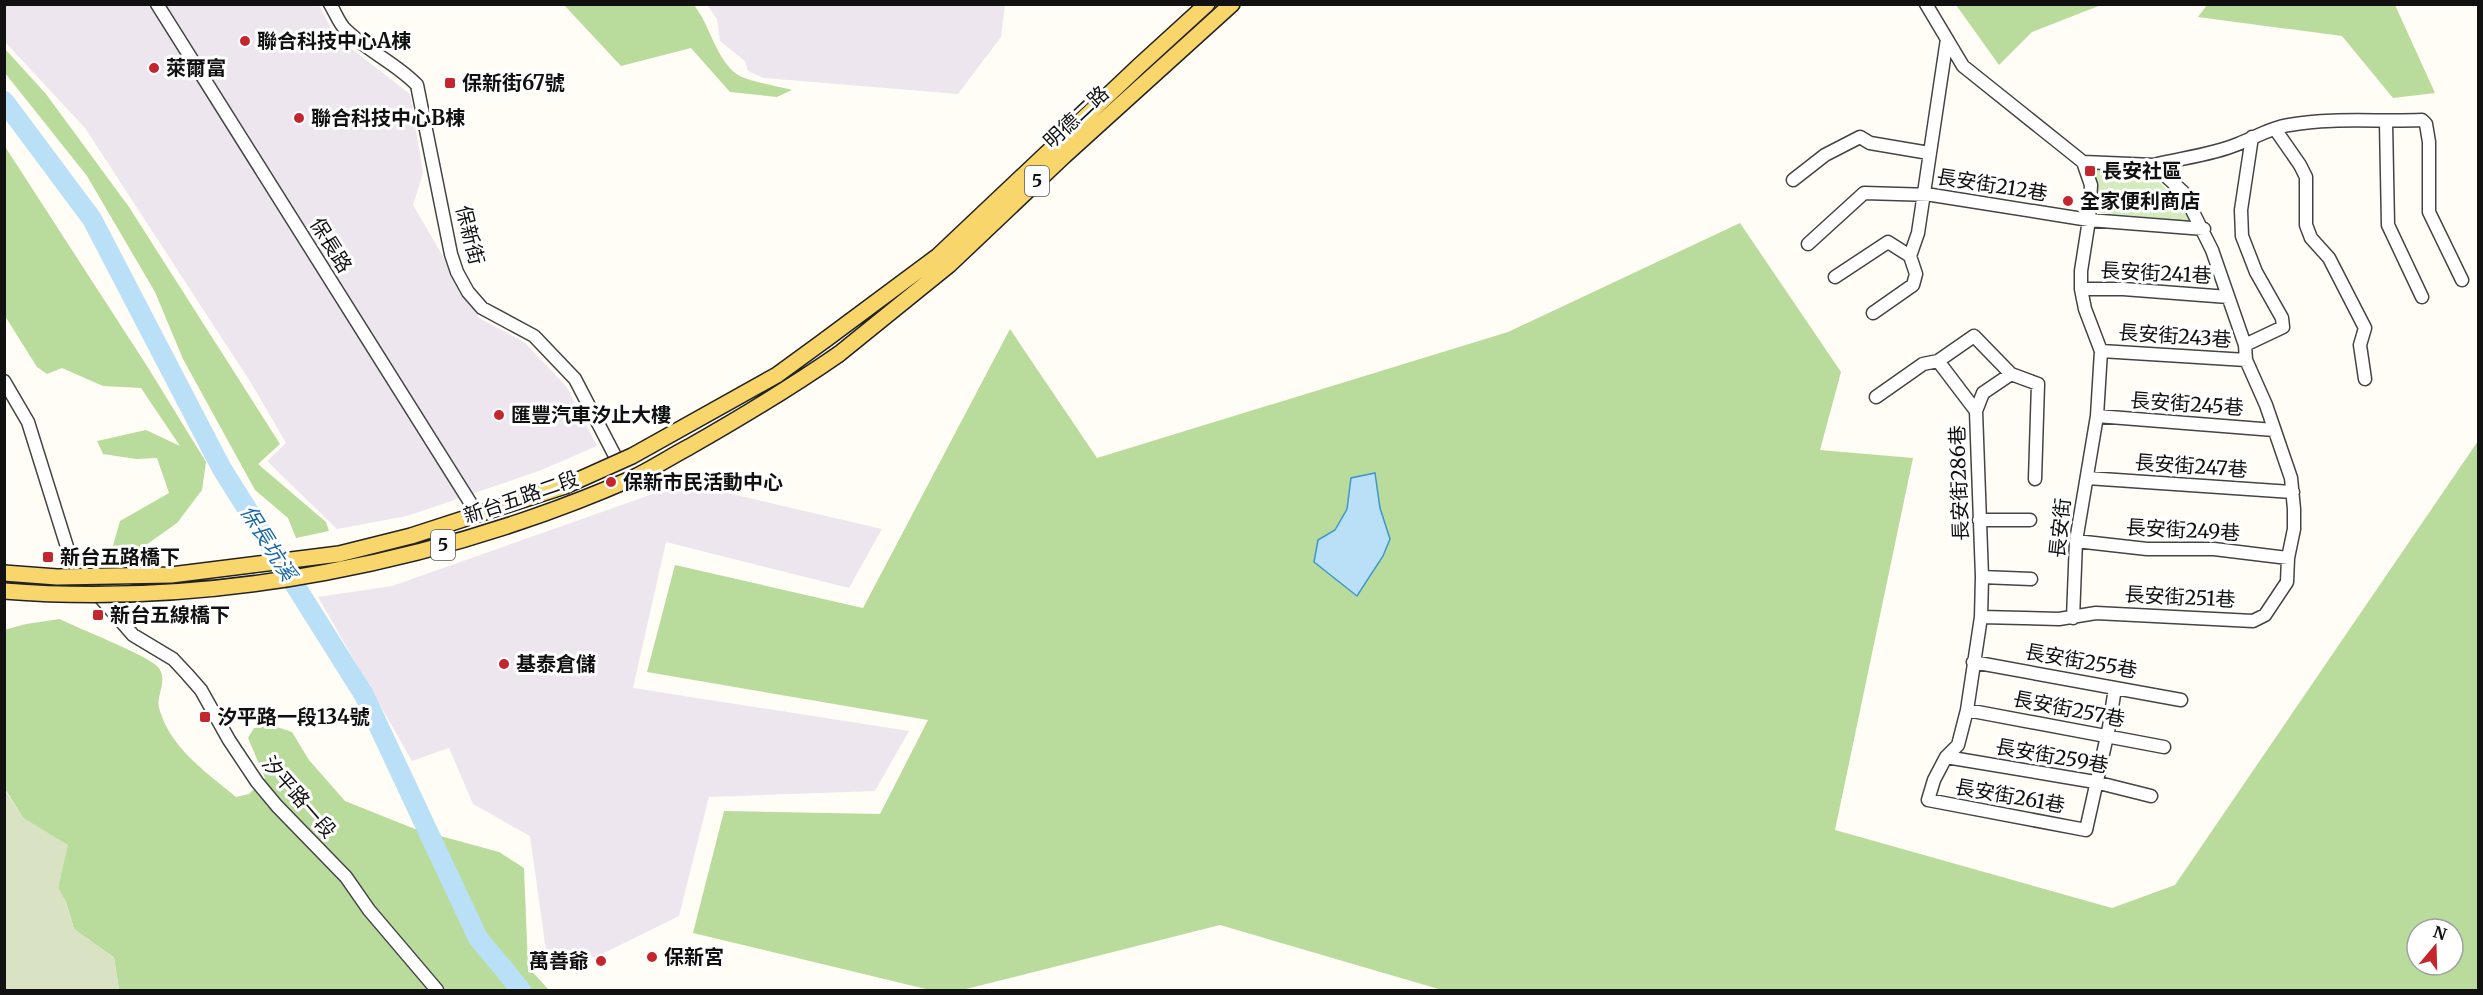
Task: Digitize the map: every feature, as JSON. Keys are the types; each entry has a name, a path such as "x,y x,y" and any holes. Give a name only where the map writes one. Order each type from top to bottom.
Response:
{"main road":[{"name":"明德二路","path":"825,340 938,256 1207,4"},
{"name":"明德二路","path":"839,354 949,266 1064,156 1232,4"},
{"name":"新台五路二段","path":"4,573 57,577 171,574 339,554 411,536 565,486 632,456 728,405 777,375 825,340"},
{"name":"新台五路二段","path":"4,591 123,593 228,586 367,563 467,538 544,513 635,477 756,409 839,354"}],"street":[{"name":"保長路","path":"157,4 473,507"},
{"name":"保新街","path":"330,4 344,27 367,48 403,70 417,85 451,254 457,272 468,292 482,308 494,317 534,336 557,358 574,379 614,454"},
{"path":"1926,4 1963,66 2083,162 2154,165 2238,145 2252,137 2287,125 2346,119 2386,122 2422,120 2426,124 2429,142 2429,212 2462,280"},
{"path":"1873,313 1913,285 1916,274 1910,256 1918,233 1947,39"},
{"path":"2386,122 2388,225 2422,297"},
{"path":"2275,129 2306,177 2306,225 2311,238 2329,258 2365,328 2360,345 2365,379"},
{"path":"1794,180 1825,155 1860,137 1870,143 1929,153"},
{"path":"2245,345 2283,327 2282,318 2256,272 2242,236 2241,210 2252,137"},
{"name":"長安街","path":"2073,618 2076,541 2097,416 2101,351 2085,309 2081,289 2080,271 2090,220 2091,185 2083,162"},
{"path":"2154,165 2183,192 2204,230 2245,345 2246,360 2266,405 2291,478 2294,529 2288,558"},
{"name":"長安街212巷","path":"1808,244 1864,193 1923,194 2090,220 2204,230"},
{"path":"1835,277 1888,242 1910,256"},
{"name":"長安街241巷","path":"2081,289 2123,289 2228,297"},
{"path":"1876,397 1923,364 1938,361 1974,336 2010,374 2038,384 2035,480"},
{"name":"長安街243巷","path":"2101,351 2246,360"},
{"name":"長安街286巷","path":"1938,361 1976,411 1982,577 1981,617"},
{"path":"1976,411 1983,393 2010,374"},
{"name":"汐平路一段","path":"4,381 28,422 73,566 133,635 173,659 201,690 229,740 257,782 277,806 346,877 369,910 437,990"},
{"name":"長安街245巷","path":"2097,416 2274,430"},
{"name":"長安街247巷","path":"2087,478 2293,492"},
{"path":"1979,520 2031,520"},
{"name":"長安街249巷","path":"2076,541 2147,549 2214,549 2288,558"},
{"name":"長安街251巷","path":"2073,618 2096,613 2253,621 2265,615 2287,582 2288,558"},
{"path":"1982,577 2031,579"},
{"path":"1946,757 1958,745 1967,710 1981,617 2073,618"},
{"name":"長安街255巷","path":"1973,662 2181,700"},
{"path":"2095,782 2107,736 2115,688"},
{"name":"長安街257巷","path":"1967,710 2164,747"},
{"name":"長安街259巷","path":"1946,757 2095,782 2151,796"},
{"name":"長安街261巷","path":"1946,757 1934,780 1928,800 2086,830 2095,782"}],"shaded area":[{"path":"5,5 319,5 335,36 410,94 423,173 413,205 479,318 524,342 566,386 597,446 539,471 407,516 337,529 267,461 286,443 253,386 85,128 5,42"},
{"path":"707,5 1005,5 1001,37 958,94 764,78 748,71 745,61 720,41 717,19"},
{"path":"684,483 882,529 849,588 666,542 633,688 909,731 875,791 709,797 679,916 596,957 547,958 530,836 473,804 449,748 412,761 318,597 392,586"}],"green space":[{"path":"564,5 694,5 730,69 749,79 792,90 777,97 730,92 691,48 621,66"},
{"path":"1956,5 2101,5 2032,32 1999,65"},
{"path":"2207,5 2395,5 2435,93 2393,98 2342,36 2198,17"},
{"path":"5,49 46,94 129,207 280,444 258,464 326,522 329,531 296,538 288,518 255,490 183,359 155,292 87,176 5,73"},
{"path":"4,145 147,366 206,462 202,490 177,523 129,557 110,556 120,521 169,493 157,458 136,459 103,454 97,441 146,430 180,446 141,388 103,386 62,368 47,374 37,367 5,316"},
{"path":"2093,167 2151,171 2191,221 2091,212"},
{"path":"1740,223 1841,372 1820,450 1913,458 1835,830 2112,908 2175,885 2478,441 2478,990 1442,990 1220,925 962,990 930,990 693,933 724,811 880,814 928,720 647,672 675,565 863,608 1010,329 1097,458 1508,332"},
{"path":"60,619 129,650 159,668 162,683 159,708 171,735 190,758 236,797 249,794 265,778 248,738 254,728 274,726 292,732 309,760 345,801 415,829 499,852 524,868 528,967 549,990 119,990 114,958 74,929 66,902 58,888 67,845 23,818 5,789 4,630"},
{"path":"4,789 23,818 68,845 58,888 66,902 74,929 114,957 119,990 5,990"}],"water":[{"path":"1375,473 1380,508 1390,539 1383,556 1357,596 1314,562 1318,540 1335,530 1347,509 1351,478"}],"waterway":[{"name":"保長坑溪","path":"4,101 92,219 222,469 364,695 478,938 521,990"}],"place":[{"name":"聯合科技中心A棟","path":"245,41"},
{"name":"萊爾富","path":"154,68"},
{"name":"保新街67號","path":"450,83"},
{"name":"聯合科技中心B棟","path":"299,118"},
{"name":"長安社區","path":"2090,171"},
{"name":"全家便利商店","path":"2068,201"},
{"name":"匯豐汽車汐止大樓","path":"499,415"},
{"name":"保新市民活動中心","path":"611,482"},
{"name":"新台五路橋下","path":"48,557"},
{"name":"新台五線橋下","path":"98,615"},
{"name":"基泰倉儲","path":"504,664"},
{"name":"汐平路一段134號","path":"205,717"},
{"name":"保新宮","path":"652,957"},
{"name":"萬善爺","path":"601,961"}]}
